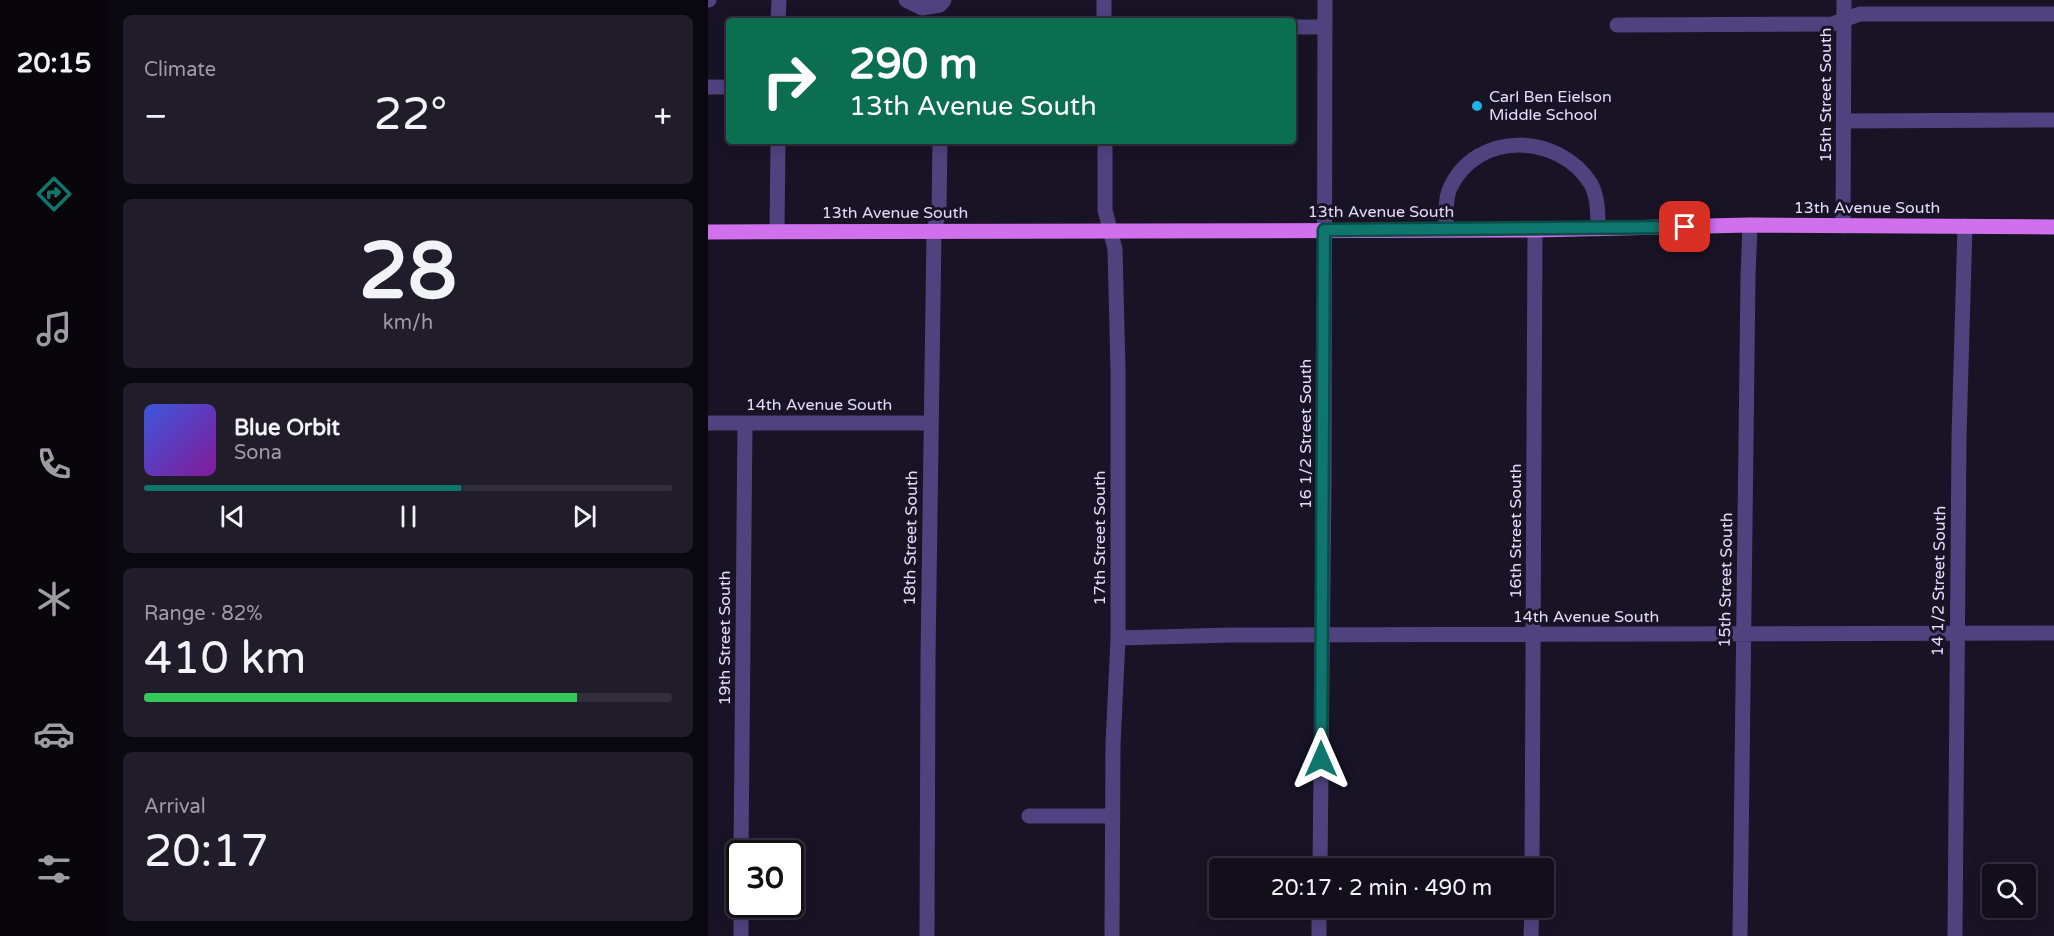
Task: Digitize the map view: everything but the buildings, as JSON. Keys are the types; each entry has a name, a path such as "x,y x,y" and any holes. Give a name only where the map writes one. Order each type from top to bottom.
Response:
{"main road":[{"name":"13th Avenue South","path":"708,232 1535,230 1750,225 2054,226"}],"street":[{"path":"778,18 779,0"},
{"path":"906,0 922,8 940,5 944,0"},
{"path":"1104,0 1104,18"},
{"name":"16 1/2 Street South","path":"1320,858 1325,0"},
{"name":"15th Street South","path":"1843,226 1844,0"},
{"path":"1617,25 1832,24 1860,14 2054,14"},
{"path":"1296,27 1325,27"},
{"path":"708,87 726,87"},
{"path":"1844,121 2054,120"},
{"path":"777,231 778,144"},
{"name":"18th Street South","path":"927,936 934,231 939,210 940,144"},
{"name":"17th Street South","path":"1105,144 1105,210 1115,249 1118,369 1118,638 1113,745 1112,936"},
{"path":"1446,229 1450,188 1467,164 1494,149 1521,144 1550,149 1574,164 1592,185 1598,210 1598,229"},
{"name":"15th Street South","path":"1740,936 1750,225"},
{"name":"14 1/2 Street South","path":"1955,936 1956,634 1965,226"},
{"name":"16th Street South","path":"1532,858 1535,230"},
{"name":"14th Avenue South","path":"708,423 931,423"},
{"name":"19th Street South","path":"741,840 745,423"},
{"name":"14th Avenue South","path":"1118,638 1230,635 2054,633"},
{"path":"1029,816 1113,816"},
{"path":"741,918 741,936"},
{"path":"1319,918 1319,936"},
{"path":"1531,936 1532,918"}],"place":[{"name":"Carl Ben Eielson Middle School","path":"1477,106"}],"route":[{"path":"1321,759 1324,230 1685,227"}]}
